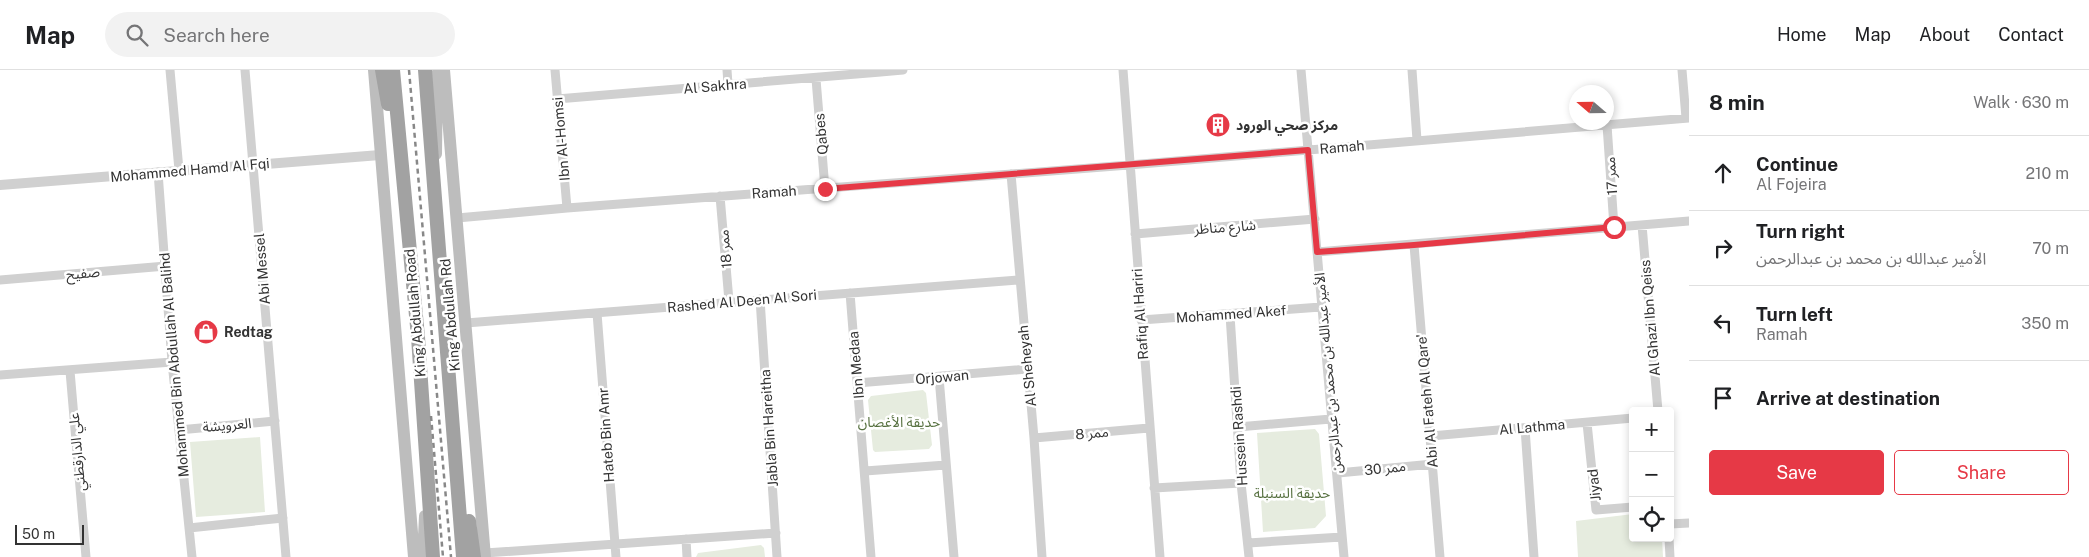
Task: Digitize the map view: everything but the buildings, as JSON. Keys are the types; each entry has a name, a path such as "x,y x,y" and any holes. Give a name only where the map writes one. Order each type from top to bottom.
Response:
{"highway":[{"path":"382,70 404,200"},
{"name":"King Abdullah Road","path":"393,70 418,337 433,557"},
{"name":"King Abdullah Road","path":"425,70 463,557"},
{"path":"456,472 481,556"}],"main road":[{"path":"374,70 414,557"},
{"path":"434,192 437,139 437,70"},
{"name":"King Abdullah Rd","path":"444,70 466,323 481,556"},
{"path":"423,557 427,483"}],"street":[{"path":"170,70 179,170"},
{"name":"Abi Messel","path":"245,70 286,557"},
{"name":"Ibn Al-Homsi","path":"555,70 567,208"},
{"path":"727,70 728,84"},
{"name":"Al Sakhra","path":"558,99 728,84 816,79 827,73 903,70"},
{"name":"Rafiq Al Hariri","path":"1123,70 1128,166 1160,557"},
{"name":"الأمير عبدالله بن محمد بن عبدالرحمن","path":"1301,70 1344,557"},
{"path":"1412,70 1417,140"},
{"path":"1682,70 1687,118"},
{"name":"Qabes","path":"816,79 825,189"},
{"name":"Ramah","path":"1614,124 1687,118"},
{"name":"Ramah","path":"457,218 720,196 1128,166 1569,128"},
{"name":"ممر 17","path":"1607,130 1614,227"},
{"name":"Mohammed Hamd Al Fqi","path":"0,185 380,155"},
{"name":"Mohammed Bin Abdullah Al Balihd","path":"158,172 172,362 192,557"},
{"name":"Al Sheheyah","path":"1011,174 1034,438 1042,557"},
{"name":"ممر 18","path":"720,196 729,302"},
{"name":"شارع مناظر","path":"1134,234 1315,219"},
{"path":"1317,252 1689,221"},
{"name":"Al Ghazi Ibn Qeiss","path":"1642,225 1658,407"},
{"name":"Abi Al Fateh Al Qare'","path":"1414,245 1440,557"},
{"name":"صفيح","path":"0,280 166,266"},
{"name":"Rashed Al Deen Al Sori","path":"466,323 1019,280"},
{"name":"Ibn Medaa","path":"850,293 871,557"},
{"name":"Jabla Bin Hareitha","path":"760,299 777,557"},
{"name":"Mohammed Akef","path":"1141,320 1321,307"},
{"name":"Hateb Bin Amr","path":"597,313 616,557"},
{"name":"Hussein Rashdi","path":"1230,315 1241,483 1249,557"},
{"path":"0,375 172,362"},
{"name":"Orjowan","path":"857,383 1028,370"},
{"name":"علي الدارقطني","path":"70,371 86,557"},
{"path":"939,377 954,557"},
{"name":"Al Lathma","path":"1431,436 1629,418"},
{"path":"1238,427 1331,420"},
{"name":"العرويشة","path":"179,430 275,421"},
{"name":"Jiyad","path":"1588,423 1596,510 1629,507"},
{"name":"ممر 8","path":"1034,438 1149,428"},
{"path":"1524,428 1534,557"},
{"name":"ممر 30","path":"1338,473 1433,464"},
{"path":"865,471 946,465"},
{"path":"1154,488 1241,483"},
{"path":"189,528 283,518"},
{"path":"1674,524 1689,523"},
{"path":"481,556 615,544 776,533"},
{"path":"1248,543 1342,537"},
{"path":"686,539 687,557"},
{"path":"1669,542 1670,557"}],"green space":[{"name":"حديقة الأغصان","path":"923,390 926,393 932,445 929,449 875,452 873,450 868,400 871,396"},
{"name":"حديقة السنبلة","path":"1315,429 1319,434 1326,516 1315,528 1263,532 1257,433"},
{"path":"260,437 265,512 196,517 190,442"},
{"path":"1629,514 1629,542 1662,542 1663,557 1578,557 1576,521"},
{"path":"761,545 764,548 765,557 696,557 698,553"}],"railway":[{"path":"409,70 451,557"},
{"path":"431,416 443,557"}],"place":[{"name":"مركز صحي الورود","path":"1218,125"},
{"name":"Redtag","path":"206,332"}],"route":[{"path":"825,189 1308,150 1317,252 1614,227"}]}
